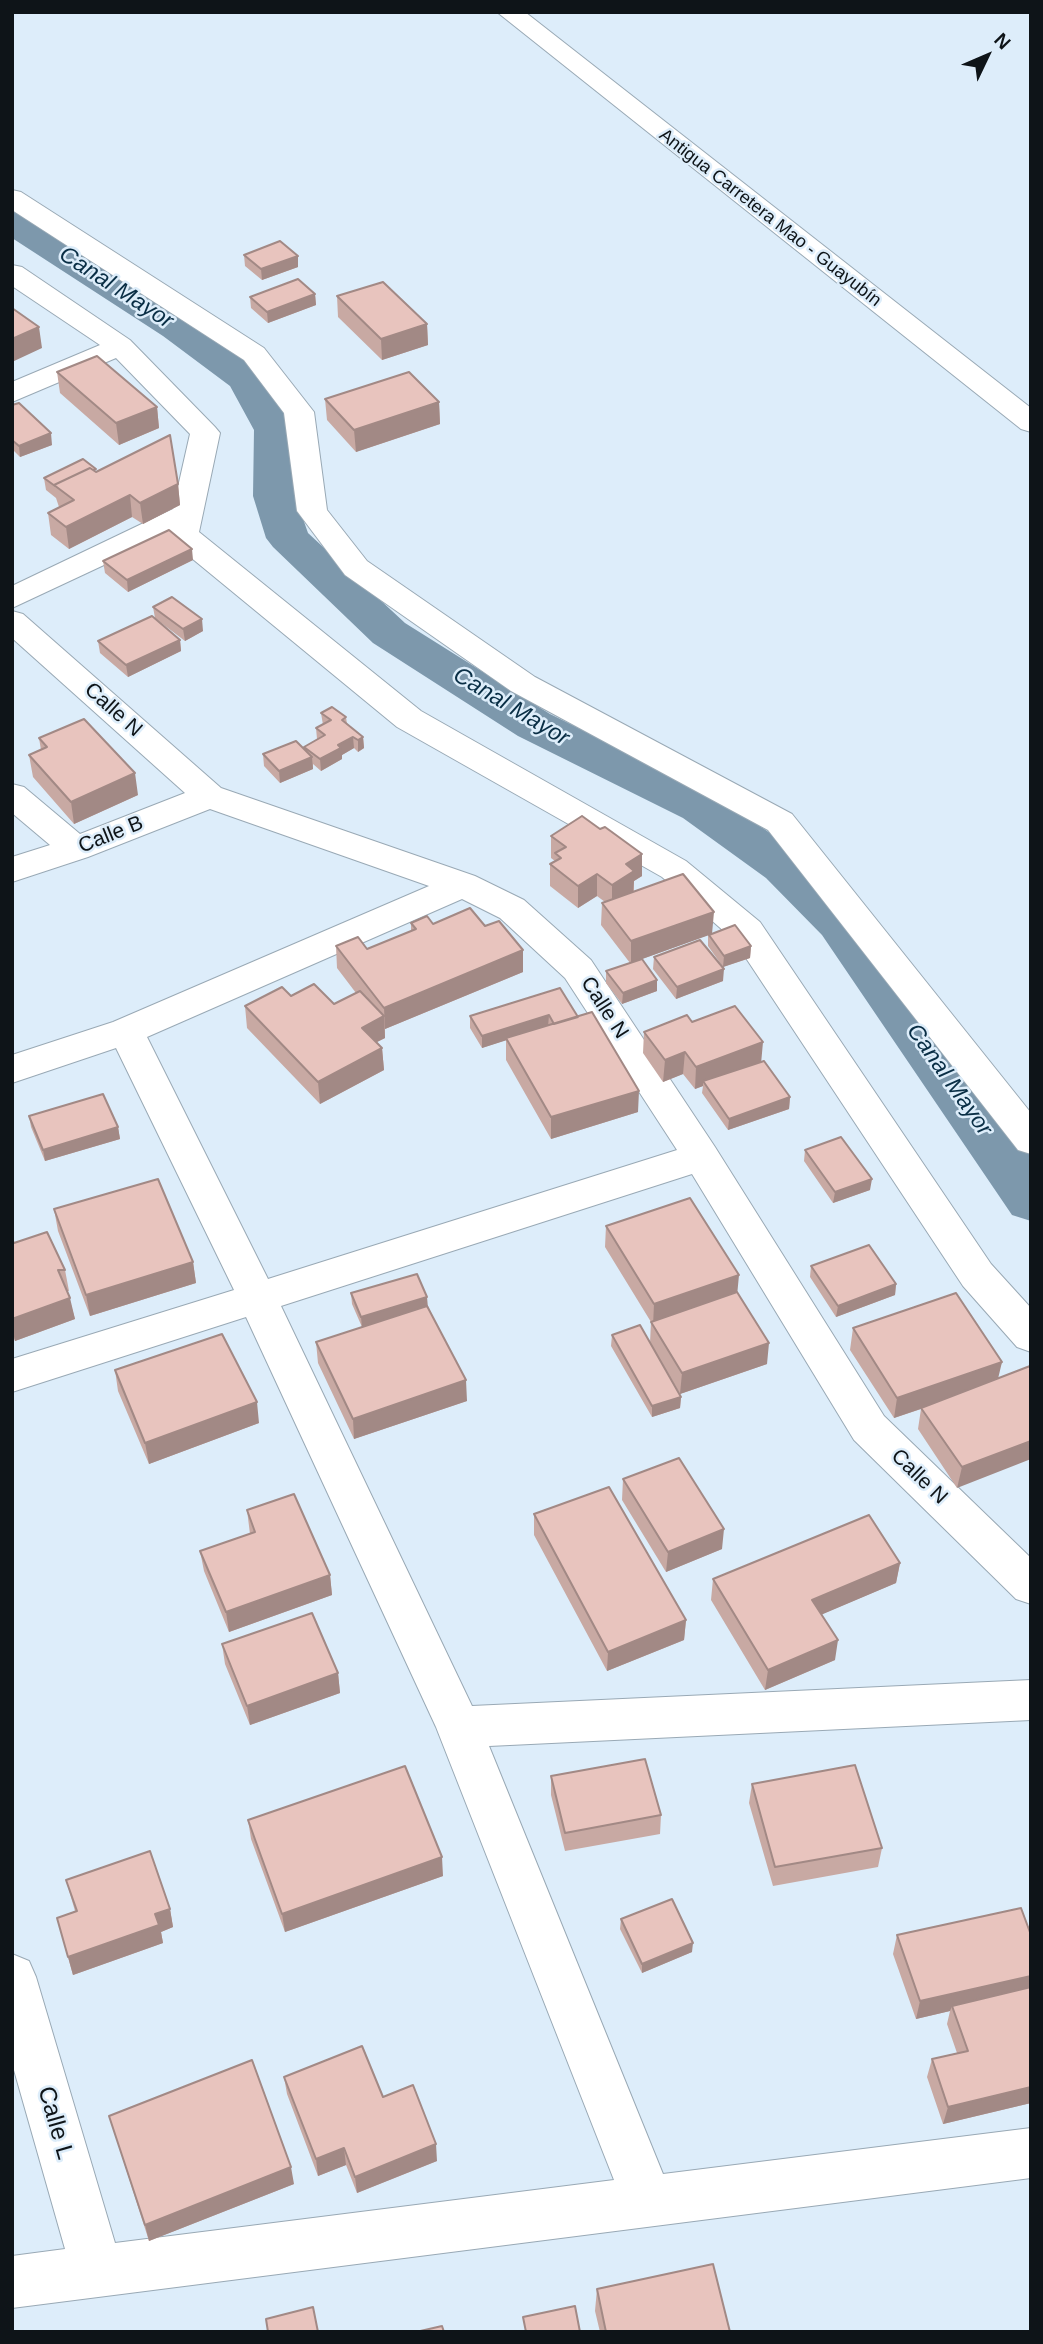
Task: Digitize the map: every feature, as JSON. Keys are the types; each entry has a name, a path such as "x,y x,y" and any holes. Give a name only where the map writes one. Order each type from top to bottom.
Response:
{"street":[{"name":"Antigua Carretera Mao - Guayubín","path":"509,12 1031,423"},
{"path":"12,198 254,354 299,412 312,511 356,568 523,684 780,822 1031,1140"},
{"path":"12,273 120,346 205,433 183,535 409,719 674,869 747,931 977,1275 1031,1336"},
{"path":"12,393 120,346"},
{"path":"12,598 187,514"},
{"name":"Calle N","path":"12,621 209,796 463,885 512,909 578,969 701,1157 869,1428 1031,1586"},
{"path":"12,795 76,849"},
{"name":"Calle B","path":"12,870 76,849 209,796"},
{"path":"12,1069 126,1031 463,885"},
{"path":"126,1031 258,1299 459,1727 648,2201"},
{"path":"12,1376 701,1157"},
{"path":"459,1727 1031,1700"},
{"name":"Calle L","path":"12,1977 97,2270"},
{"path":"12,2282 1031,2153"}],"building":[{"path":"280,241 298,256 261,269 244,255"},
{"path":"298,279 315,294 267,312 250,297"},
{"path":"383,282 427,324 381,339 337,296"},
{"path":"12,308 39,327 12,339"},
{"path":"97,356 157,407 116,423 57,372"},
{"path":"409,372 439,402 354,430 325,399"},
{"path":"19,403 51,433 19,446 12,440 12,405"},
{"path":"170,435 178,484 140,503 130,495 66,527 48,513 74,500 54,485 90,468 96,472"},
{"path":"83,459 96,469 90,468 55,486 44,478"},
{"path":"169,530 192,549 127,580 103,561"},
{"path":"172,597 202,619 183,629 153,607"},
{"path":"152,616 180,640 126,665 98,641"},
{"path":"332,707 346,717 342,720 363,737 358,740 353,737 338,745 341,748 320,759 304,747 325,735 316,728 331,720 321,713"},
{"path":"84,719 135,773 71,802 29,755 47,747 39,738"},
{"path":"296,741 312,757 279,771 263,754"},
{"path":"582,816 600,829 605,827 642,854 626,864 634,871 612,885 597,874 578,886 550,864 561,858 555,853 566,847 551,836"},
{"path":"683,874 714,912 631,941 602,903"},
{"path":"470,908 485,926 499,921 523,950 384,1008 336,946 358,937 367,949 416,929 411,923 427,916 433,924"},
{"path":"735,925 751,946 724,956 709,935"},
{"path":"700,940 724,969 677,987 654,957"},
{"path":"642,959 657,980 623,993 606,971"},
{"path":"314,984 334,1004 360,991 384,1016 362,1028 382,1048 318,1082 245,1006 282,987 291,996"},
{"path":"560,988 578,1017 554,1024 549,1015 482,1036 470,1016"},
{"path":"735,1006 763,1042 696,1067 685,1052 665,1060 644,1032 687,1015 692,1022"},
{"path":"592,1012 639,1091 551,1117 506,1038"},
{"path":"764,1061 790,1097 729,1119 703,1081"},
{"path":"103,1094 118,1127 43,1150 29,1116"},
{"path":"841,1137 872,1179 835,1192 805,1150"},
{"path":"158,1179 193,1262 86,1295 54,1209"},
{"path":"690,1198 739,1275 654,1304 606,1226"},
{"path":"47,1232 65,1270 58,1270 70,1298 12,1319 12,1240 14,1243"},
{"path":"869,1245 896,1284 838,1306 811,1266"},
{"path":"417,1274 427,1297 361,1317 351,1293"},
{"path":"737,1292 769,1343 682,1373 651,1322"},
{"path":"956,1293 1002,1362 897,1398 853,1328"},
{"path":"427,1306 466,1380 353,1419 316,1342"},
{"path":"640,1325 681,1397 652,1406 612,1335"},
{"path":"222,1334 257,1402 145,1443 115,1370"},
{"path":"1030,1366 1031,1441 962,1467 921,1408"},
{"path":"679,1458 724,1529 668,1552 623,1479"},
{"path":"609,1487 686,1620 608,1652 534,1514"},
{"path":"294,1494 330,1575 226,1612 200,1551 255,1532 247,1510"},
{"path":"869,1515 900,1563 812,1600 838,1640 768,1670 713,1579"},
{"path":"312,1613 338,1673 247,1706 222,1644"},
{"path":"645,1759 661,1815 565,1833 551,1776"},
{"path":"855,1765 882,1848 775,1867 752,1784"},
{"path":"405,1766 442,1857 282,1914 248,1820"},
{"path":"150,1851 170,1909 155,1914 159,1925 68,1957 57,1918 77,1911 66,1880"},
{"path":"672,1899 693,1943 642,1964 621,1919"},
{"path":"1021,1908 1031,1935 1031,1976 920,2001 897,1935"},
{"path":"1031,1987 1031,2087 948,2107 932,2059 968,2051 952,2006"},
{"path":"362,2046 383,2097 413,2085 436,2144 355,2177 344,2148 316,2159 284,2077"},
{"path":"252,2060 291,2167 145,2225 109,2116"},
{"path":"713,2264 730,2332 606,2332 597,2289"},
{"path":"575,2306 580,2332 526,2332 523,2317"},
{"path":"313,2307 318,2332 268,2332 266,2319"},
{"path":"442,2326 444,2332 416,2332"}],"waterway":[{"name":"Canal Mayor","path":"12,221 177,328 246,379 275,430 274,496 288,538 389,633 534,725 700,807 783,866 840,923 1031,1200"}]}
